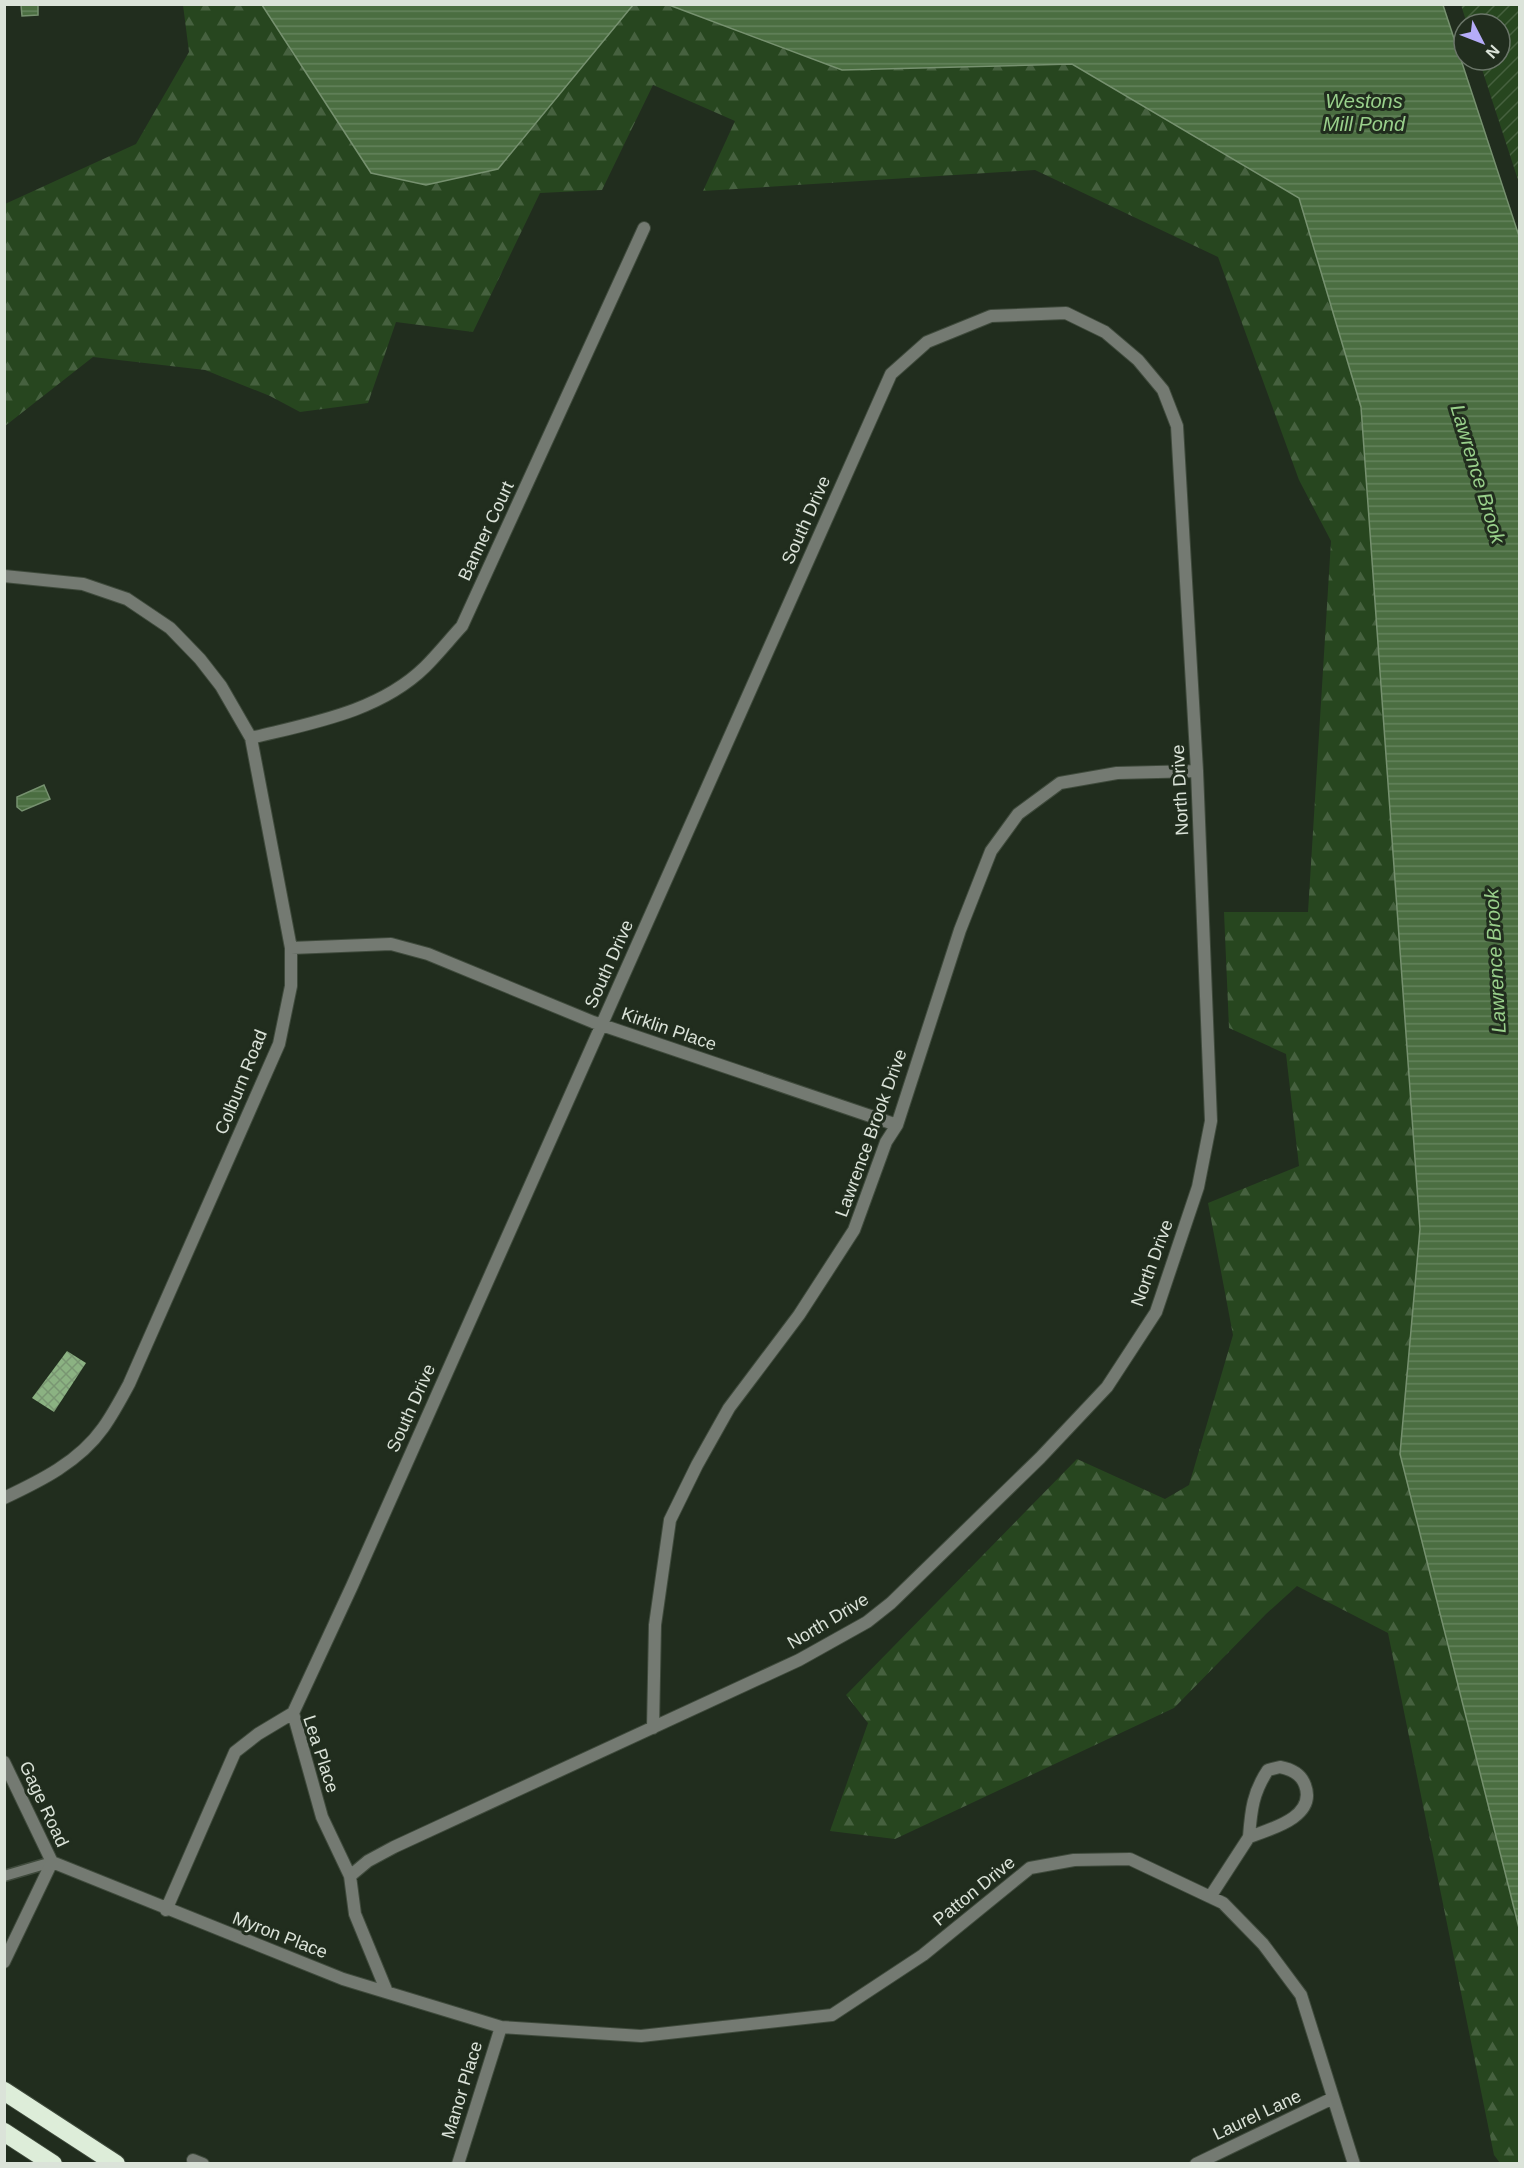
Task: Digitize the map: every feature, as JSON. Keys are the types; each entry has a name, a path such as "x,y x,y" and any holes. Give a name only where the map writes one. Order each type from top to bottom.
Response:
{"highway":[{"path":"4,2091 116,2163"},
{"path":"4,2132 53,2163"}],"street":[{"name":"Banner Court","path":"251,738 344,715 400,686 424,668 462,626 644,228"},
{"name":"North Drive","path":"350,1876 394,1847 799,1660 867,1622 891,1603 1040,1458 1107,1387 1156,1312 1198,1187 1211,1121 1197,771 1177,426 1163,390 1138,360 1105,332 1066,313 1033,315"},
{"name":"South Drive","path":"292,1713 891,375 927,342 938,337 991,316 1033,315"},
{"name":"Colburn Road","path":"4,576 83,584 128,599 170,628 200,659 221,686 251,738 291,948 291,986 279,1044 129,1384 102,1430 74,1459 35,1484 4,1498"},
{"name":"Lawrence Brook Drive","path":"653,1728 655,1625 670,1520 729,1408 799,1315 854,1230 886,1142 897,1125 960,930 991,851 1018,814 1060,783 1117,773 1197,771"},
{"name":"Kirklin Place","path":"291,948 391,944 428,954 601,1025 897,1125"},
{"name":"Lea Place","path":"166,1910 235,1752 258,1734 292,1713 322,1817 350,1876 355,1914 387,1992"},
{"name":"Gage Road","path":"4,1762 52,1862"},
{"path":"1210,1897 1249,1837 1252,1801 1258,1785 1268,1770 1280,1767 1296,1773 1304,1782 1308,1793 1307,1802 1302,1811 1283,1824 1249,1837"},
{"name":"Patton Drive","path":"501,2027 641,2036 832,2015 923,1954 1030,1868 1074,1860 1130,1859 1223,1903 1263,1944 1301,1995 1354,2163"},
{"name":"Myron Place","path":"52,1862 166,1910 343,1979 501,2027"},
{"path":"4,1962 52,1862"},
{"name":"Manor Place","path":"458,2163 501,2027"},
{"name":"Laurel Lane","path":"1196,2163 1333,2098"}],"lane":[{"path":"4,1876 52,1862"}],"green space":[{"path":"669,4 842,70 1072,64 1299,198 1361,407 1420,1229 1400,1454 1519,1928 1519,2163 1500,2163 1494,2155 1388,1633 1297,1586 1266,1614 1174,1708 895,1839 830,1831 868,1723 846,1695 1077,1459 1165,1499 1189,1485 1233,1335 1208,1203 1299,1166 1286,1054 1229,1028 1224,912 1308,912 1331,541 1299,480 1218,257 1035,170 703,191 735,121 653,85 602,190 540,193 473,332 396,322 368,403 300,412 270,396 205,370 93,357 5,426 5,204 136,144 189,52 183,5 262,5 371,173 426,185 498,169 633,5"},
{"path":"1461,5 1519,5 1519,183 1483,72 1512,72 1512,12 1463,12"}],"water":[{"path":"21,5 38,5 38,15 22,16"},
{"path":"262,5 633,5 498,169 426,185 371,173"},
{"name":"Westons Mill Pond","path":"669,5 1443,5 1452,32 1452,72 1465,72 1520,239 1519,1928 1400,1454 1420,1229 1361,407 1299,198 1072,64 842,70"},
{"path":"44,785 50,799 22,811 17,807 17,797"}],"building":[{"path":"67,1351 86,1363 54,1412 32,1398"}],"water label":[{"name":"Lawrence Brook","path":"1478,474"},
{"name":"Lawrence Brook","path":"1495,961"}]}
